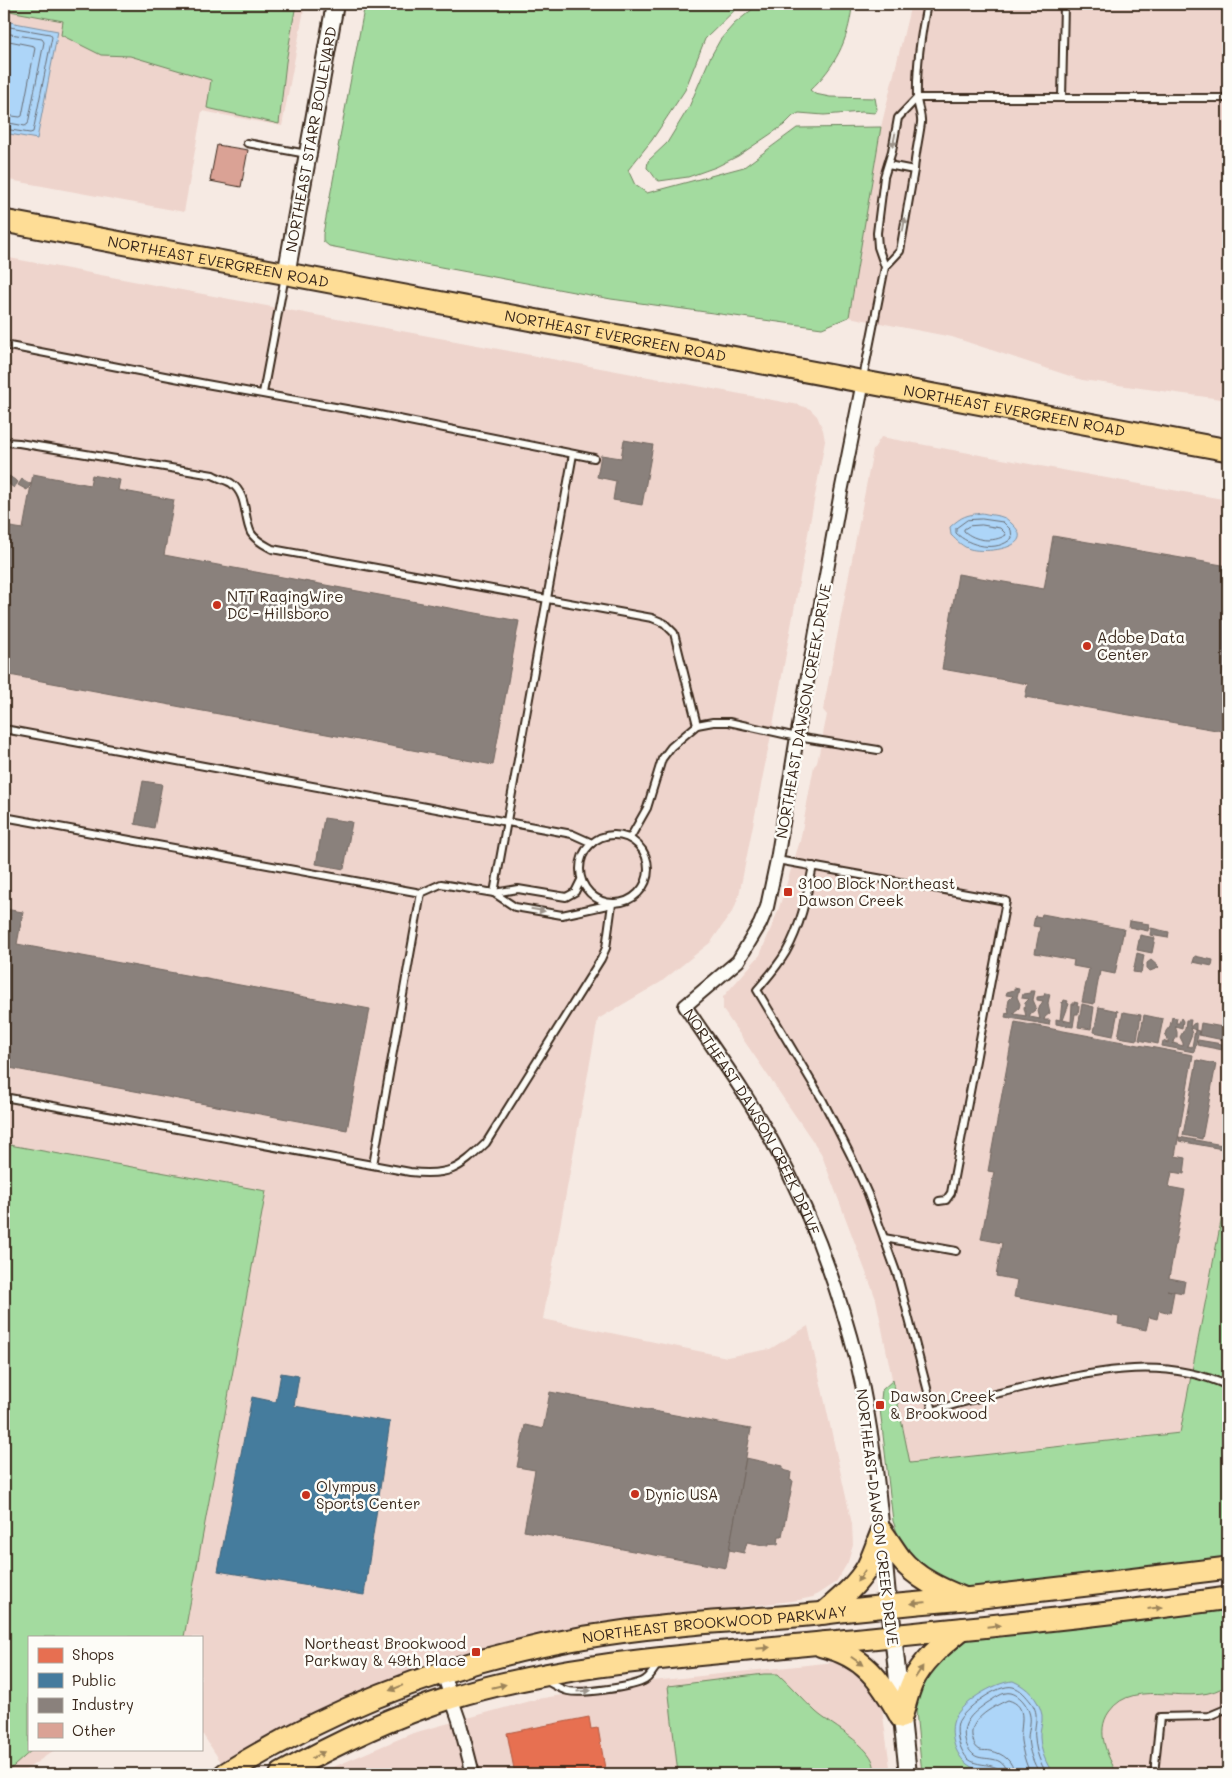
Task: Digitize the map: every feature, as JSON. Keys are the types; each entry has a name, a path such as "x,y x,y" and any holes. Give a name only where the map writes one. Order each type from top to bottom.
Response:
{"main road":[{"name":"NORTHEAST EVERGREEN ROAD","path":"4,221 1228,450"},
{"path":"882,1532 901,1559 912,1569 928,1582 964,1599"},
{"path":"824,1613 855,1584 868,1567 882,1532"},
{"name":"NORTHEAST BROOKWOOD PARKWAY","path":"225,1774 298,1732 371,1698 442,1671 587,1637 668,1626 964,1599 1228,1568"},
{"name":"NORTHEAST BROOKWOOD PARKWAY","path":"281,1774 355,1736 421,1708 451,1698 540,1676 591,1666 962,1630 1228,1598"},
{"path":"901,1717 918,1672 930,1657 962,1630"},
{"path":"812,1644 836,1649 860,1662 885,1688 901,1717"}],"street":[{"name":"NORTHEAST STARR BOULEVARD","path":"286,274 335,4"},
{"name":"NORTHEAST DAWSON CREEK DRIVE","path":"863,382 841,492 797,736 777,860 767,907 750,943 738,960 685,1006 774,1143 812,1226 832,1280 857,1362 872,1450 908,1774"},
{"path":"442,1671 459,1720 473,1774"}],"lane":[{"path":"885,267 900,250 914,170 914,158 921,121 917,98 920,39 927,4"},
{"path":"1062,98 1064,4"},
{"path":"863,382 885,267 878,247 884,177 898,118 917,98 1228,98"},
{"path":"248,143 308,154"},
{"path":"888,165 914,170"},
{"path":"263,393 286,274"},
{"path":"4,345 206,384 379,414 594,458"},
{"path":"4,442 213,476 230,483 237,490 245,505 252,534 262,544 272,550 652,618 664,623 674,633 697,725"},
{"path":"494,893 573,454"},
{"path":"630,838 647,808 662,759 681,737 697,725 729,722 878,750"},
{"path":"4,729 506,821 572,834 592,843"},
{"path":"4,817 421,893 441,884 494,893 518,890 566,898 575,892 582,880"},
{"path":"494,893 515,907 562,914 625,902 637,896 646,885 649,872 647,859 641,847 630,838 617,835 604,836 592,843 583,854 580,867 582,880 588,892 599,900 612,904"},
{"path":"777,860 1006,901 951,1193 946,1200 939,1201"},
{"path":"813,866 802,912 794,935 785,953 757,990 822,1099 868,1194 898,1277 933,1411 968,1400 1073,1377 1120,1369 1152,1369 1195,1373 1228,1386"},
{"path":"373,1165 421,893"},
{"path":"4,1097 410,1172 440,1174 468,1160 486,1143 601,959 606,948 612,904"},
{"path":"884,1238 956,1252"},
{"path":"1154,1774 1160,1717 1209,1716 1228,1708"}],"shaded area":[{"path":"4,4 305,4 282,126 202,111 184,212 4,179"},
{"path":"911,4 1228,4 1228,400 1082,380 952,337 849,317 881,127"},
{"path":"4,257 799,405 810,409 817,416 825,441 773,725 739,895 734,909 711,942 661,982 598,1019 543,1319 727,1357 770,1349 808,1326 852,1524 853,1545 848,1562 836,1582 813,1597 659,1617 474,1650 389,1680 259,1741 221,1762 202,1734 202,1636 28,1636 28,1750 55,1750 20,1774 4,1774"},
{"path":"881,437 1228,500 1228,1206 1224,1206 1180,1433 909,1463 876,1299 821,1153 723,1010 723,997 760,955 778,911 800,841 814,766 817,763 827,715 823,710 873,450"},
{"path":"1228,1609 1228,1774 922,1774 916,1711 971,1637"},
{"path":"845,1661 853,1665 881,1701 891,1774 317,1774 413,1733 537,1699 643,1682"}],"green space":[{"path":"4,4 296,4 286,62 279,124 207,108 211,80 130,56 101,55 61,35 63,21 4,10"},
{"path":"365,4 741,4 705,39 685,90 652,140 628,170 635,185 647,193 744,167 797,128 881,127 849,317 822,328 611,299 329,246 323,241 323,234"},
{"path":"759,4 858,4 852,7 844,42 839,53 827,72 810,90 815,94 830,97 875,98 877,109 875,113 862,112 824,115 799,113 738,156 716,167 688,177 659,181 647,168 648,161 667,143 689,107 710,58 720,40 734,24"},
{"path":"4,1144 266,1191 184,1636 28,1636 28,1750 32,1750 5,1774"},
{"path":"1224,1206 1228,1206 1228,1559 984,1588 955,1588 924,1573 903,1549 893,1521 880,1409 882,1390 893,1380 910,1463 1180,1433"},
{"path":"1228,1609 1228,1684 1214,1691 1199,1694 1134,1695 1120,1701 1109,1712 1103,1728 1104,1744 1117,1774 922,1774 916,1711 917,1691 943,1650 971,1637"},
{"path":"764,1674 778,1674 816,1712 854,1739 870,1756 874,1765 873,1774 678,1774 668,1686"}],"water":[{"path":"4,21 58,31 37,139 4,133"},
{"path":"982,513 1006,518 1018,531 1019,538 1008,547 978,550 965,547 951,535 950,527 958,520 968,515"},
{"path":"1013,1681 1028,1690 1038,1704 1042,1715 1041,1748 1053,1774 1004,1775 987,1769 975,1769 964,1761 956,1749 952,1726 956,1716 978,1695 997,1685"}],"building: Shops":[{"path":"589,1717 591,1729 598,1728 606,1774 515,1774 507,1733"}],"building: Public":[{"name":"Olympus Sports Center","path":"281,1373 299,1376 294,1406 390,1422 364,1595 218,1571 252,1397 276,1402"}],"building: Industry":[{"path":"624,440 653,445 642,505 613,500 616,481 597,477 601,455 621,458"},
{"name":"NTT RagingWire DC - Hillsboro","path":"33,474 90,485 92,475 120,480 118,490 174,500 164,555 519,621 493,765 4,674 4,526 23,529"},
{"path":"9,476 18,482 14,488 6,482"},
{"path":"22,479 31,484 27,490 18,485"},
{"name":"Adobe Data Center","path":"1053,536 1228,566 1228,732 1025,697 1028,684 942,669 958,574 1044,589"},
{"path":"143,781 162,784 154,828 135,824"},
{"path":"324,818 352,822 344,869 316,864"},
{"path":"4,909 23,912 17,944 370,1009 347,1130 4,1067"},
{"path":"1042,914 1124,929 1115,974 1100,971 1094,1004 1082,1002 1089,969 1073,966 1074,960 1035,953 1040,927 1033,926 1035,916 1041,917"},
{"path":"1130,921 1149,924 1148,931 1129,927"},
{"path":"1151,928 1169,932 1168,938 1150,935"},
{"path":"1140,935 1155,938 1152,953 1137,950"},
{"path":"1137,953 1144,955 1141,973 1133,972"},
{"path":"1195,956 1213,960 1212,966 1193,962"},
{"path":"1151,960 1159,967 1150,971 1147,969 1147,963"},
{"path":"1014,988 1019,989 1017,997 1020,1004 1014,1014 1026,1016 1024,1008 1025,1003 1029,999 1022,998 1023,994 1035,991 1033,1000 1036,1007 1030,1014 1030,1017 1040,1019 1038,1011 1043,1001 1037,1000 1037,997 1044,996 1045,993 1050,994 1048,1003 1050,1013 1044,1020 1050,1020 1049,1025 1005,1017 1006,1013 1009,1014 1009,1000 1013,996 1006,995 1007,992 1014,990"},
{"path":"1064,1000 1068,1001 1067,1003 1069,1004 1063,1020 1071,1022 1072,1004 1074,1002 1078,1003 1077,1005 1079,1006 1078,1014 1075,1014 1073,1027 1056,1024 1056,1019 1060,1020 1062,1002"},
{"path":"1082,1004 1094,1007 1091,1029 1078,1027"},
{"path":"1099,1007 1118,1011 1113,1036 1094,1032"},
{"path":"1123,1012 1141,1015 1137,1040 1118,1037"},
{"path":"1144,1015 1163,1019 1158,1044 1139,1040"},
{"path":"1172,1017 1177,1018 1176,1023 1179,1023 1181,1018 1183,1021 1182,1028 1175,1026 1177,1037 1172,1044 1183,1046 1180,1037 1185,1028 1186,1020 1191,1020 1190,1026 1196,1023 1196,1030 1190,1028 1192,1034 1187,1046 1192,1047 1195,1030 1199,1031 1194,1052 1162,1046 1163,1041 1168,1043 1165,1035"},
{"path":"1015,1022 1193,1055 1175,1156 1186,1158 1184,1174 1172,1172 1169,1187 1185,1190 1169,1278 1185,1281 1183,1293 1167,1290 1174,1292 1170,1313 1159,1310 1157,1319 1149,1317 1146,1330 1118,1324 1119,1317 1014,1297 1017,1280 996,1276 1002,1243 981,1239 994,1172 988,1171"},
{"path":"1201,1023 1228,1028 1228,1041 1199,1035"},
{"path":"1198,1040 1228,1045 1228,1051 1197,1045"},
{"path":"1197,1060 1216,1064 1202,1139 1183,1135"},
{"path":"1179,1137 1228,1146 1228,1150 1179,1141"},
{"name":"Dynic USA","path":"550,1392 751,1429 726,1568 524,1531 535,1470 517,1467 525,1425 543,1429"},
{"path":"746,1458 783,1466 783,1470 791,1472 790,1480 793,1481 782,1536 779,1536 778,1545 769,1543 769,1546 747,1542 744,1553 729,1550"}],"building: Other":[{"path":"217,145 248,150 241,187 210,181"}],"place":[{"name":"NTT RagingWire DC - Hillsboro","path":"217,605"},
{"name":"Adobe Data Center","path":"1087,646"},
{"name":"3100 Block Northeast Dawson Creek","path":"788,892"},
{"name":"Dawson Creek & Brookwood","path":"880,1405"},
{"name":"Dynic USA","path":"635,1494"},
{"name":"Olympus Sports Center","path":"306,1495"},
{"name":"Northeast Brookwood Parkway & 49th Place","path":"476,1652"}]}
